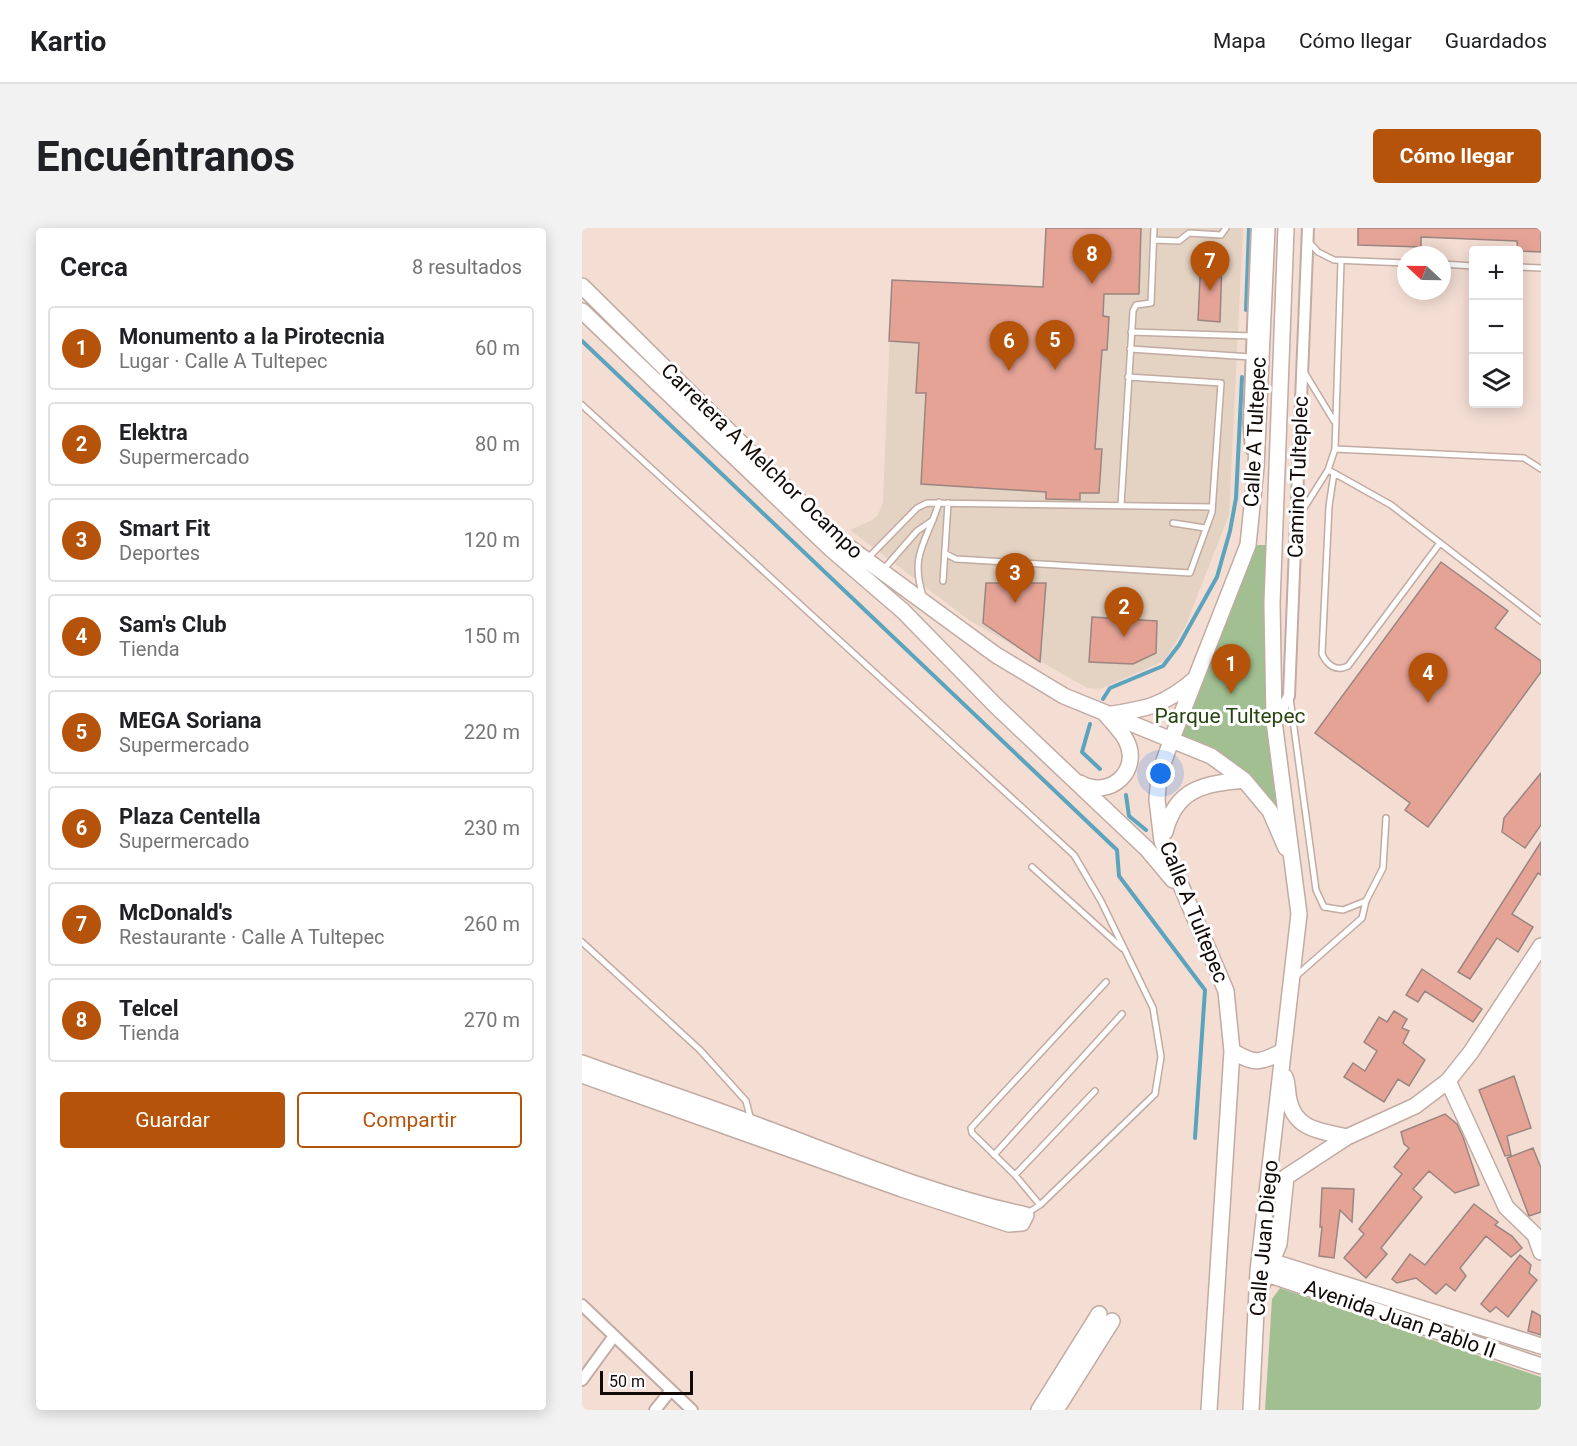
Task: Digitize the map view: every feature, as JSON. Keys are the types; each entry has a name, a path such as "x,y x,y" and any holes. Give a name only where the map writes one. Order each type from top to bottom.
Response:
{"main road":[{"name":"Calle A Tultepec","path":"1222,1182 1232,1051 1226,991 1162,841 1157,800 1159,775 1171,741 1248,545 1254,480 1267,228"},
{"name":"Calle A Tultepec","path":"1280,1067 1293,979 1299,914 1274,721 1272,603 1286,228"},
{"name":"Carretera A Melchor Ocampo","path":"582,286 839,540 996,655 1064,696 1211,756 1244,780 1270,811 1293,864"},
{"name":"Carretera A Melchor Ocampo","path":"582,311 831,549 903,611 996,706 1147,849 1182,892"},
{"path":"1072,778 1092,790 1106,790 1125,775 1130,757 1127,740 1106,715 1155,706 1174,697 1198,677"},
{"path":"1162,841 1170,812 1184,796 1206,785 1244,780"},
{"path":"1280,1067 1287,1080 1292,1113 1308,1128 1347,1137 1415,1106 1448,1081 1488,1028 1541,946"},
{"path":"1232,1051 1250,1062 1265,1060 1282,1051"},
{"path":"582,1063 750,1128"},
{"name":"Calle Juan Diego","path":"1271,1265 1280,1067"},
{"path":"582,1075 750,1128 904,1181 998,1210 1026,1215"},
{"path":"1448,1081 1506,1207 1534,1235 1541,1252"},
{"name":"Calle Juan Diego","path":"1251,1410 1257,1296 1279,1244 1286,1178 1347,1137"},
{"name":"Calle Juan Diego","path":"1209,1410 1222,1182"},
{"path":"1271,1265 1541,1346"},
{"name":"Avenida Juan Pablo II","path":"1271,1265 1541,1366"},
{"path":"1040,1410 1106,1317 1056,1410"}],"street":[{"path":"1254,480 1249,424 1257,228"},
{"name":"Camino Tulteplec","path":"1274,721 1289,696 1308,228"},
{"path":"582,1305 692,1410"},
{"path":"582,1380 614,1336"},
{"path":"655,1410 671,1390"}],"lane":[{"path":"1121,505 1131,332 1136,305 1151,303 1154,228"},
{"path":"1154,240 1179,241 1189,233 1221,235 1226,228"},
{"path":"1308,241 1327,258 1341,261 1397,263"},
{"path":"1296,521 1328,470 1335,449 1341,261"},
{"path":"1451,265 1469,266"},
{"path":"1523,267 1541,268"},
{"path":"1131,332 1252,336"},
{"path":"1130,348 1251,357"},
{"path":"1302,368 1335,423"},
{"path":"946,554 956,559 1190,573 1212,507 1221,383 1128,377"},
{"path":"582,405 1074,855 1126,951 1153,1008 1161,1057 1155,1094 1040,1205 1026,1215"},
{"path":"1335,449 1524,458 1541,468"},
{"path":"1328,470 1391,505 1541,621"},
{"path":"1334,473 1329,506 1322,654 1326,662 1334,668 1342,669 1348,666 1440,543"},
{"path":"925,603 916,565 920,545 934,520 939,502"},
{"path":"865,560 917,508 927,503 1046,507 1121,505 1212,507"},
{"path":"943,581 948,503"},
{"path":"882,571 916,531 934,520"},
{"path":"1173,523 1205,528"},
{"path":"909,540 920,545"},
{"path":"1289,696 1316,890 1324,907 1343,910 1366,901"},
{"path":"1293,979 1362,918 1366,901 1383,868 1386,818"},
{"path":"1032,867 1126,951"},
{"path":"582,942 700,1050 746,1101 750,1128"},
{"path":"1040,1205 1015,1175 972,1133 971,1128 1106,982"},
{"path":"994,1155 1122,1014"},
{"path":"1015,1175 1095,1091"}],"shaded area":[{"path":"1046,228 1243,228 1229,515 1185,627 1164,661 1100,689 1088,688 969,620 850,530 878,515 883,502 892,280 1043,287"}],"green space":[{"name":"Parque Tultepec","path":"1248,545 1274,545 1275,749 1293,862 1248,783 1172,741"},
{"path":"1280,1288 1541,1377 1541,1410 1265,1410 1272,1299"}],"building":[{"path":"1046,228 1141,228 1139,294 1104,294 1103,316 1109,317 1107,350 1102,350 1095,449 1102,449 1099,493 1080,493 1080,500 1046,499 1046,492 921,484 926,393 916,393 919,343 889,341 892,280 1043,287"},
{"path":"1358,228 1541,228 1541,252 1523,251 1523,246 1518,246 1517,241 1421,237 1421,246 1358,245"},
{"path":"1211,257 1211,261 1222,261 1220,322 1198,320 1201,258"},
{"path":"1441,562 1508,611 1495,628 1541,661 1541,672 1428,827 1405,810 1410,803 1315,733"},
{"path":"986,583 1046,583 1040,662 983,623"},
{"path":"1092,617 1157,621 1156,653 1133,664 1089,662"},
{"path":"1541,773 1541,825 1525,848 1502,832 1504,818"},
{"path":"1541,842 1541,875 1538,873 1512,914 1533,927 1518,952 1497,938 1470,979 1458,972"},
{"path":"1422,969 1482,1009 1473,1022 1425,991 1418,1002 1406,995"},
{"path":"1394,1011 1407,1019 1402,1028 1409,1031 1403,1043 1425,1060 1409,1086 1398,1079 1384,1102 1344,1077 1353,1063 1365,1071 1377,1051 1364,1042 1379,1017 1387,1022"},
{"path":"1514,1076 1531,1128 1507,1136 1511,1155 1505,1156 1479,1090"},
{"path":"1445,1114 1457,1124 1479,1185 1455,1193 1429,1171 1413,1189 1422,1197 1381,1248 1387,1254 1366,1278 1344,1258 1364,1234 1359,1229 1402,1174 1394,1167 1409,1148 1404,1144 1401,1132"},
{"path":"1533,1148 1541,1168 1541,1212 1529,1216 1507,1158"},
{"path":"1322,1188 1354,1189 1352,1222 1340,1210 1334,1258 1319,1256"},
{"path":"1474,1204 1498,1222 1495,1225 1512,1236 1522,1248 1511,1257 1486,1236 1460,1268 1466,1276 1455,1291 1446,1284 1436,1294 1416,1278 1397,1283 1392,1279 1410,1254 1425,1265"},
{"path":"1520,1255 1531,1265 1529,1273 1537,1280 1508,1317 1496,1307 1490,1312 1481,1304"},
{"path":"1532,1311 1541,1316 1541,1335 1528,1331"}],"waterway":[{"path":"1246,310 1249,228"},
{"path":"582,341 1117,850 1119,876 1205,990 1195,1138"},
{"path":"1103,699 1110,688 1163,666 1179,645 1217,577 1230,531 1236,498 1242,377"},
{"path":"1090,724 1082,752 1100,769"},
{"path":"1126,795 1129,816 1146,830"}],"place":[{"name":"Telcel","path":"1092,284"},
{"name":"McDonald's","path":"1210,291"},
{"name":"MEGA Soriana","path":"1055,370"},
{"name":"Plaza Centella","path":"1009,371"},
{"name":"Smart Fit","path":"1015,603"},
{"name":"Elektra","path":"1124,637"},
{"name":"Monumento a la Pirotecnia","path":"1231,694"},
{"name":"Sam's Club","path":"1428,703"}]}
